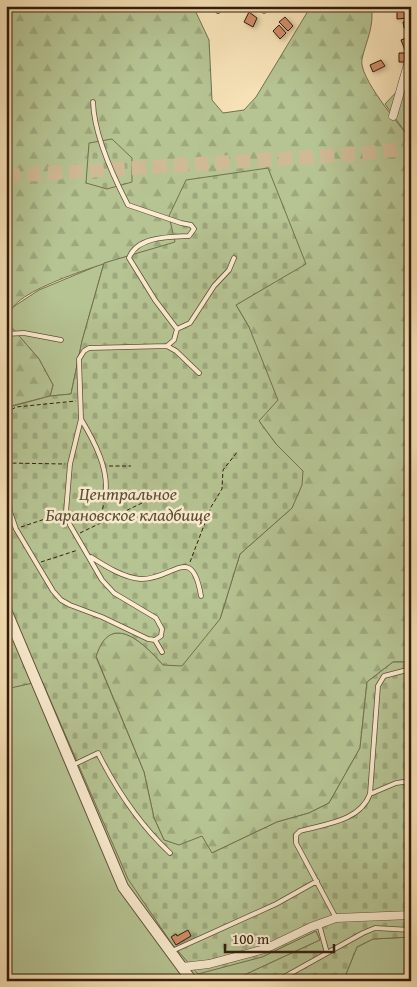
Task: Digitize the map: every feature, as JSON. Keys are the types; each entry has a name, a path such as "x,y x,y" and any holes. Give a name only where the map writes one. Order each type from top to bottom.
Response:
{"street":[{"path":"393,116 411,54"},
{"path":"6,610 123,887 192,981"},
{"path":"182,967 209,964 265,949 336,918 411,916"}],"lane":[{"path":"218,11 222,6"},
{"path":"93,102 94,116 116,182 128,205 181,224 191,225 194,229 189,236 144,243 132,250 129,258 155,300 177,329"},
{"path":"167,346 174,340 177,329 190,323 214,286 229,270 234,258"},
{"path":"6,334 24,333 61,340"},
{"path":"155,640 161,636 162,629 156,618 114,593 98,574 90,556 76,535 66,512 70,464 81,419 80,359 84,351 89,348 167,346 176,351 199,373"},
{"path":"81,419 103,466 106,480 105,496"},
{"path":"6,471 10,512 16,529 36,564 61,600 155,640 162,652"},
{"path":"90,556 128,576 142,579 184,566 193,570 198,578 201,596"},
{"path":"336,918 296,843 296,835 300,831 353,816 366,804 370,794 378,686 384,676 411,669"},
{"path":"71,766 98,753 116,790 151,836 170,854"},
{"path":"370,794 396,783 411,781"},
{"path":"171,951 217,932 317,882"},
{"path":"319,924 327,953"},
{"path":"277,981 375,928 411,930"}],"path":[{"path":"6,413 16,407 81,400"},
{"path":"6,443 10,463"},
{"path":"188,568 212,506 222,489 223,470 238,451"},
{"path":"6,463 70,464"},
{"path":"103,466 131,466"},
{"path":"100,523 105,496"},
{"path":"76,535 142,503"},
{"path":"16,529 66,512"},
{"path":"36,564 84,548"}],"green space":[{"path":"6,6 193,6 209,40 212,100 223,113 244,110 256,97 311,6 371,6 372,20 362,59 362,67 380,100 411,140 411,662 393,662 367,682 360,748 329,803 309,813 277,822 212,853 191,842 179,846 164,840 154,818 144,772 96,656 102,642 110,635 118,633 128,635 137,640 163,665 220,619 240,554 292,508 303,471 276,444 259,421 249,327 236,305 306,263 169,216 176,242 64,278 24,297 13,307 7,322 39,359 53,385 50,396 7,407"},
{"path":"411,83 411,140 385,104 403,85"},
{"path":"112,139 132,158 132,182 107,189 86,183 89,143"},
{"name":"Центральное Барановское кладбище","path":"268,168 306,264 236,305 249,327 278,400 259,421 276,444 303,471 302,485 292,508 240,554 220,619 182,666 163,665 137,640 128,635 118,633 110,635 102,643 96,657 144,772 154,818 164,840 179,845 202,836 212,853 277,822 309,813 329,803 360,748 367,682 393,662 411,662 411,937 373,939 357,947 346,974 348,981 242,981 240,977 320,940 316,931 262,957 198,974 172,944 128,879 42,681 6,689 6,408 50,396 71,394 82,341 104,263 175,242 169,216 186,180"},
{"path":"104,263 82,341 71,394 50,396 53,385 39,359 6,321 13,307 39,290"},
{"path":"52,677 262,957 316,931 320,940 240,977 242,981 6,981 6,689"},
{"path":"411,937 411,970 403,981 348,981 346,974 357,947 373,939"}],"building":[{"path":"407,8 408,18 397,19 397,9"},
{"path":"249,12 257,18 253,27 244,22"},
{"path":"285,17 293,26 288,31 279,22"},
{"path":"411,21 411,27 404,28 403,22"},
{"path":"279,25 286,33 280,39 273,31"},
{"path":"409,37 411,48 405,50 401,40"},
{"path":"399,53 405,53 405,62 399,62"},
{"path":"381,60 385,66 373,72 370,65"},
{"path":"188,930 191,936 176,945 171,937"}],"tunnel":[{"path":"6,176 358,154 411,148"}]}
